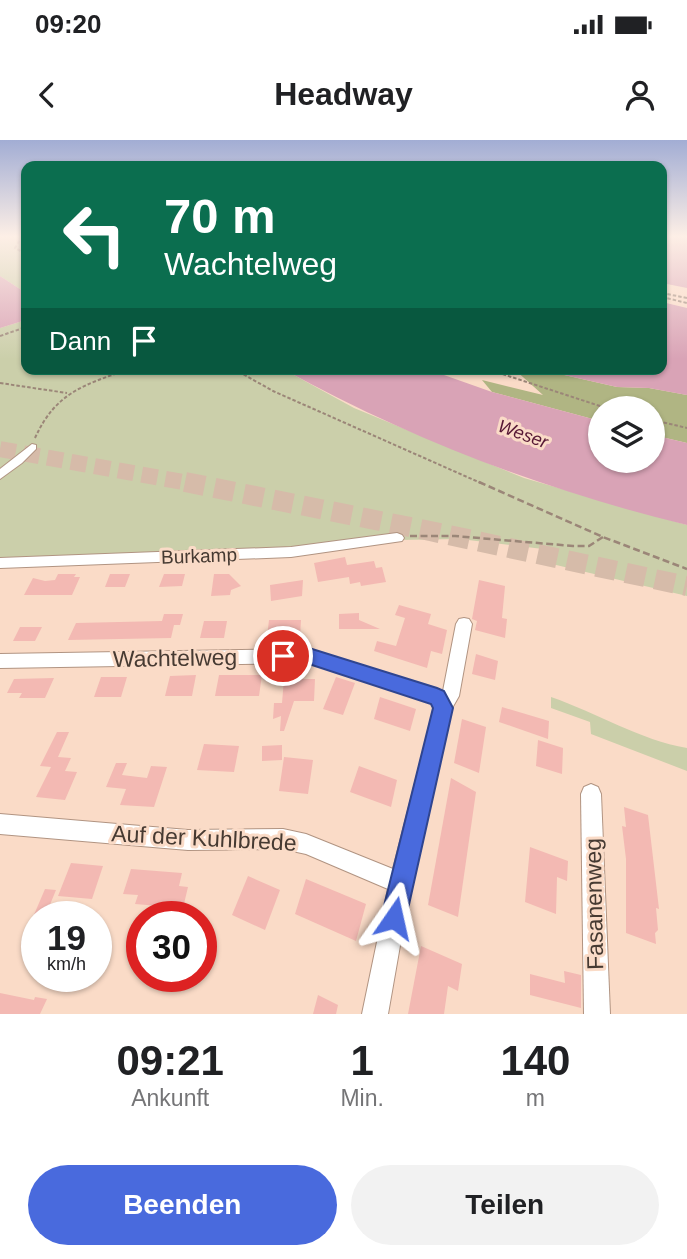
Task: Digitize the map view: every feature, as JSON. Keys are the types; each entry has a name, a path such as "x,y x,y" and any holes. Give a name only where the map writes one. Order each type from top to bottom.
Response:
{"street":[{"path":"0,475 32,447"},
{"name":"Burkamp","path":"0,563 291,552 397,538"},
{"path":"375,1014 400,883 443,708 450,695 464,624"},
{"name":"Wachtelweg","path":"0,661 309,656 437,697 443,708"},
{"name":"Fasanenweg","path":"591,794 597,1014"},
{"name":"Auf der Kuhlbrede","path":"0,824 188,840 283,839 306,844 400,883"}],"path":[{"path":"667,294 687,298"},
{"path":"667,298 687,303"},
{"path":"0,336 21,329"},
{"path":"32,447 43,417 67,393 114,375"},
{"path":"245,375 273,391 603,537 687,569"},
{"path":"505,375 588,402"},
{"path":"0,383 67,393"},
{"path":"665,423 687,428"},
{"path":"397,538 455,536 589,546 603,537"}],"green space":[{"path":"1,277 21,277 21,290"},
{"path":"21,322 21,375 294,375 354,408 524,478 687,525 687,596 552,564 551,550 460,539 399,540 291,555 0,564 0,328"},
{"path":"521,375 564,375 617,387 649,388 687,395 687,443 665,438 665,396 588,396 588,418 492,392 482,380 543,395"},
{"path":"551,697 635,733 687,748 687,771 591,734 590,722 551,708"}],"water":[{"path":"1,277 21,290 21,322 0,328"},
{"path":"667,277 687,277 687,288 667,284"},
{"path":"667,303 687,308 687,395 649,388 617,387 564,375 667,375"},
{"name":"Weser","path":"295,375 444,375 492,392 588,418 588,473 665,473 665,438 687,443 687,525 531,479 380,418"}],"building":[{"path":"345,557 347,565 374,561 376,568 382,567 386,582 361,586 360,582 350,584 349,577 318,582 314,563"},
{"path":"58,574 76,574 74,577 80,577 72,595 24,595 33,578 55,580"},
{"path":"110,574 130,574 125,587 105,587"},
{"path":"164,574 185,574 182,586 159,587"},
{"path":"214,574 229,574 241,586 231,590 230,595 211,596"},
{"path":"303,580 302,596 271,601 270,585"},
{"path":"479,580 505,586 502,618 507,619 505,638 475,630 477,621 472,619"},
{"path":"399,605 431,614 428,624 447,630 442,654 431,651 427,668 374,651 377,641 396,646 405,618 395,615"},
{"path":"359,613 359,620 380,629 339,629 339,614"},
{"path":"164,614 183,614 180,625 174,625 171,638 68,640 76,623 162,621"},
{"path":"269,620 301,620 300,637 267,637"},
{"path":"204,621 227,621 224,638 200,638"},
{"path":"20,627 42,627 35,641 13,641"},
{"path":"476,654 498,661 495,680 472,674"},
{"path":"196,675 192,696 165,696 170,676"},
{"path":"219,675 262,675 259,696 215,696"},
{"path":"101,677 127,677 121,697 94,697"},
{"path":"336,677 355,683 343,715 323,709"},
{"path":"54,678 45,698 19,698 22,693 7,693 14,679"},
{"path":"284,679 315,679 314,701 294,701 284,731 280,731 281,716 273,719 274,703 282,703"},
{"path":"380,697 416,709 410,731 374,719"},
{"path":"502,707 549,721 548,739 499,722"},
{"path":"462,719 486,727 479,773 454,763"},
{"path":"57,732 69,732 58,757 71,758 65,771 77,772 65,800 36,797 51,767 40,766"},
{"path":"538,740 563,748 562,774 536,766"},
{"path":"204,744 239,746 234,772 197,770"},
{"path":"282,745 282,760 262,761 262,746"},
{"path":"284,757 313,760 308,794 279,791"},
{"path":"116,763 127,763 122,775 147,778 151,766 167,767 154,807 120,805 126,789 106,787"},
{"path":"359,766 397,780 391,807 350,792"},
{"path":"451,778 476,792 458,917 428,905"},
{"path":"624,807 648,815 659,909 656,908 656,944 626,933 626,859 622,826 626,827"},
{"path":"530,847 568,861 567,881 557,877 556,914 525,902"},
{"path":"71,863 103,866 92,899 58,896"},
{"path":"131,869 182,873 179,886 188,887 185,901 136,901 138,895 123,894"},
{"path":"248,876 280,890 265,930 232,915"},
{"path":"306,879 366,904 356,941 295,914"},
{"path":"45,889 56,890 52,901 40,901"},
{"path":"421,946 462,964 458,991 448,986 444,1014 408,1014"},
{"path":"564,971 581,975 581,1008 530,995 530,974 565,983"},
{"path":"0,993 34,1000 35,997 47,999 40,1014 0,1014"},
{"path":"318,995 338,1005 336,1014 313,1014"}],"tunnel":[{"path":"0,449 194,484"},
{"path":"185,482 687,586"}],"route":[{"path":"283,656 309,656 437,697 443,708 400,883 394,918"}]}
